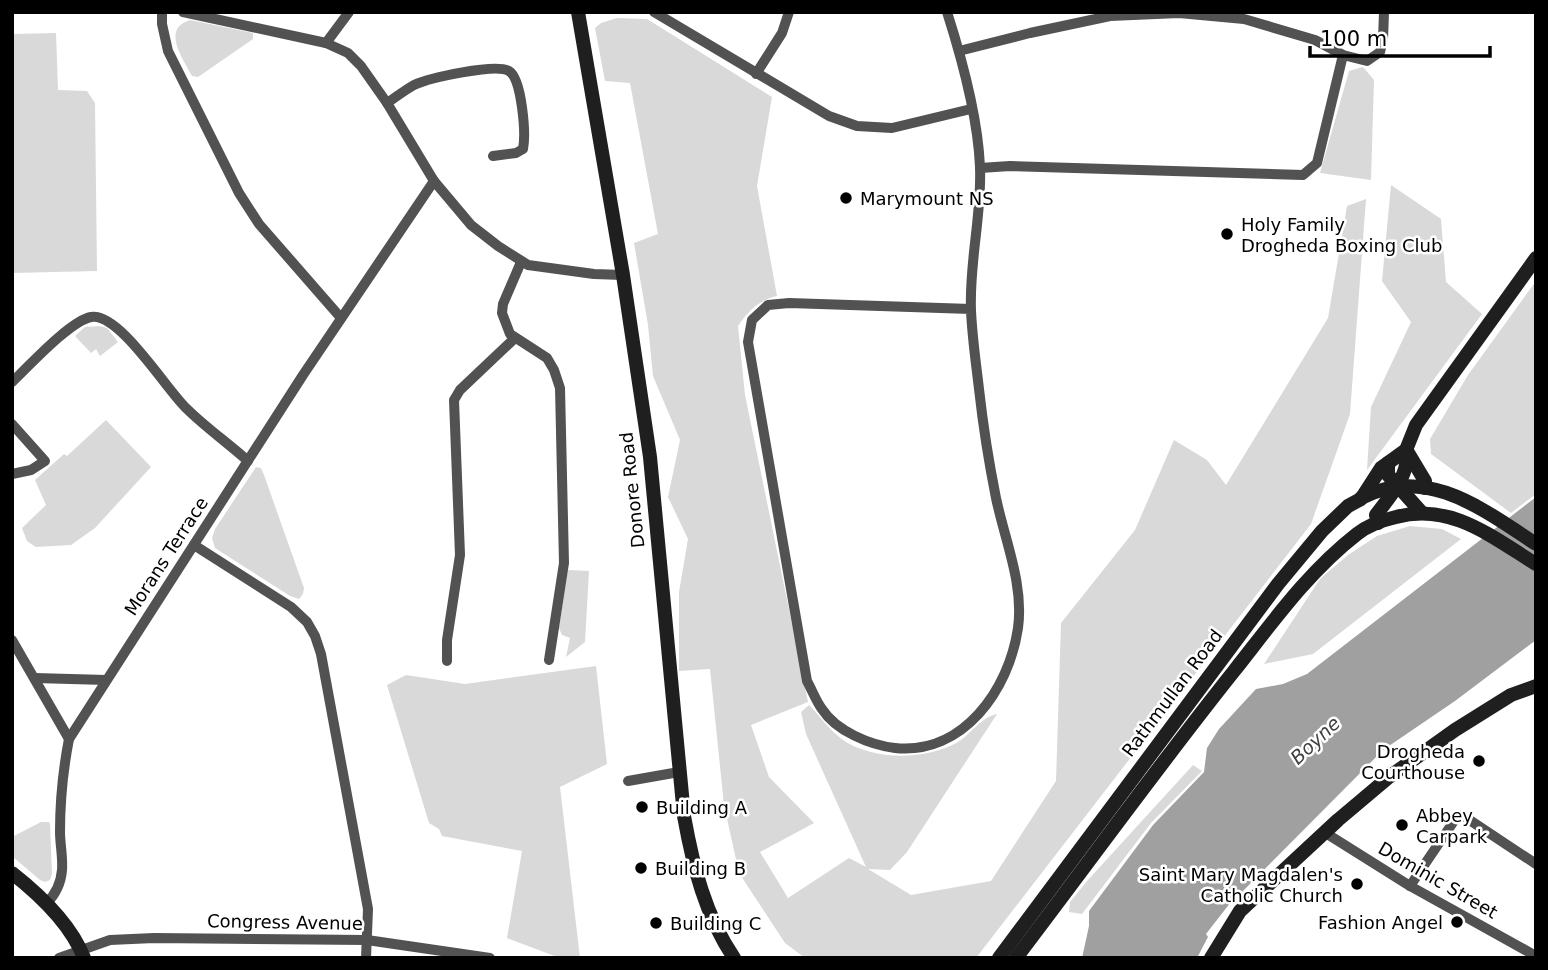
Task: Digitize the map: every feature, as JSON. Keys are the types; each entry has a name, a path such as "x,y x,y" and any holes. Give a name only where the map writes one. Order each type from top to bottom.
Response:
{"street":[{"path":"162,12 168,51 239,193 259,224 341,318"},
{"path":"183,12 326,43 348,53 361,66 387,103 433,181 471,225 521,262 594,274 623,275"},
{"path":"326,43 349,12"},
{"name":"Donore Road","path":"578,12 623,275 650,457 684,816 695,872 714,923 734,958"},
{"path":"654,12 829,116 857,126 892,128 971,108"},
{"path":"756,74 782,33 789,12"},
{"path":"947,12 960,51 980,167 971,309 979,391 996,497 1019,591 1018,628 996,688 977,718 940,743 914,750 889,747 860,738 833,721 822,710 807,681 754,382 748,342 752,320 768,305 789,303 971,309"},
{"path":"960,51 1110,14 1179,13 1244,15 1315,40 1343,55 1367,61 1380,52 1384,12"},
{"path":"980,167 1303,175 1317,163 1343,55"},
{"path":"387,103 414,85 430,79 496,68 509,71 517,80 525,138 523,149 516,153 493,156"},
{"name":"Morans Terrace","path":"46,904 53,897 62,870 62,775 69,739 341,318 433,181"},
{"name":"Rathmullan Road","path":"1017,958 1184,734 1294,596 1320,567 1359,532 1378,523 1376,515 1397,487 1408,461 1406,450 1416,425 1536,258"},
{"path":"521,262 503,304 502,313 510,334 547,358 560,388 564,563 549,660"},
{"path":"12,382 79,321 93,316 107,320 121,331 185,408 248,461"},
{"path":"447,662 447,640 460,555 454,400 460,390 515,338"},
{"path":"12,424 45,461 31,470 12,474"},
{"path":"1406,450 1425,481 1425,488"},
{"name":"Rathmullan Road","path":"999,958 1278,584 1322,531 1348,506 1361,499 1381,468 1406,450"},
{"path":"1388,463 1388,475 1422,513"},
{"path":"1361,499 1397,487 1448,492 1536,544"},
{"path":"1378,523 1397,516 1422,513 1449,516 1479,528 1536,564"},
{"path":"194,545 291,607 307,622 315,636 321,654 368,909 366,958"},
{"path":"12,640 69,739"},
{"path":"35,678 106,680"},
{"path":"1211,958 1240,911 1324,832 1427,749 1511,695 1536,686"},
{"path":"628,781 679,772"},
{"path":"1410,886 1456,818 1462,815 1536,864"},
{"name":"Dominic Street","path":"1324,832 1410,886 1536,956"},
{"path":"12,873 46,904 66,927 83,954"},
{"name":"Congress Avenue","path":"59,958 83,954 110,940 154,938 367,940 490,958"}],"shaded area":[{"path":"617,18 647,19 772,97 757,186 777,296 754,307 738,326 745,395 808,702 751,725 769,777 814,823 760,852 788,898 849,858 866,867 806,734 801,712 809,705 843,740 870,752 900,756 945,748 997,714 907,852 890,870 868,869 911,895 991,881 1056,781 1061,623 1135,530 1174,440 1207,460 1226,485 1328,318 1347,206 1366,199 1350,414 1311,524 976,958 805,958 785,943 739,873 724,805 710,669 679,671 679,592 688,539 668,497 680,440 653,376 648,325 634,243 658,234 630,83 605,81 595,28"},
{"path":"190,20 253,33 253,39 198,77 192,76 180,53 176,37 181,24"},
{"path":"56,33 58,90 87,91 95,103 97,271 12,273 12,34"},
{"path":"1363,67 1374,80 1371,180 1320,173 1349,71"},
{"path":"1391,185 1441,219 1446,282 1482,314 1367,470 1371,407 1411,322 1382,281"},
{"path":"1536,281 1536,494 1511,513 1431,454 1430,439 1468,375"},
{"path":"85,327 107,328 118,342 100,356 96,349 91,353 75,336"},
{"path":"106,420 151,467 95,528 71,545 36,547 27,541 22,528 46,505 35,480 64,454 67,456"},
{"path":"256,467 261,468 264,475 304,588 299,599 290,596 215,548 212,538 215,529"},
{"path":"1410,526 1442,529 1461,539 1313,654 1264,664 1320,579 1348,555 1377,536"},
{"path":"568,570 589,571 585,642 566,657 570,638 562,635 559,628"},
{"path":"596,666 607,764 560,787 580,958 560,958 507,938 522,851 442,836 439,829 429,823 387,685 406,675 465,684"},
{"path":"1193,765 1202,771 1151,823 1082,914 1069,912 1070,902 1088,880"},
{"path":"41,822 50,824 52,874 50,880 45,882 12,856 12,837"}],"water":[{"name":"Boyne","path":"1536,497 1536,640 1455,701 1383,750 1234,898 1206,934 1208,937 1197,958 1082,958 1089,926 1089,911 1153,825 1204,772 1207,748 1219,729 1256,689 1283,684 1307,674"}],"place":[{"name":"Marymount NS","path":"846,198"},
{"name":"Holy Family Drogheda Boxing Club","path":"1227,234"},
{"name":"Drogheda Courthouse","path":"1479,761"},
{"name":"Building A","path":"642,807"},
{"name":"Abbey Carpark","path":"1402,825"},
{"name":"Building B","path":"641,868"},
{"name":"Saint Mary Magdalen's Catholic Church","path":"1357,884"},
{"name":"Fashion Angel","path":"1457,922"},
{"name":"Building C","path":"656,923"}]}
